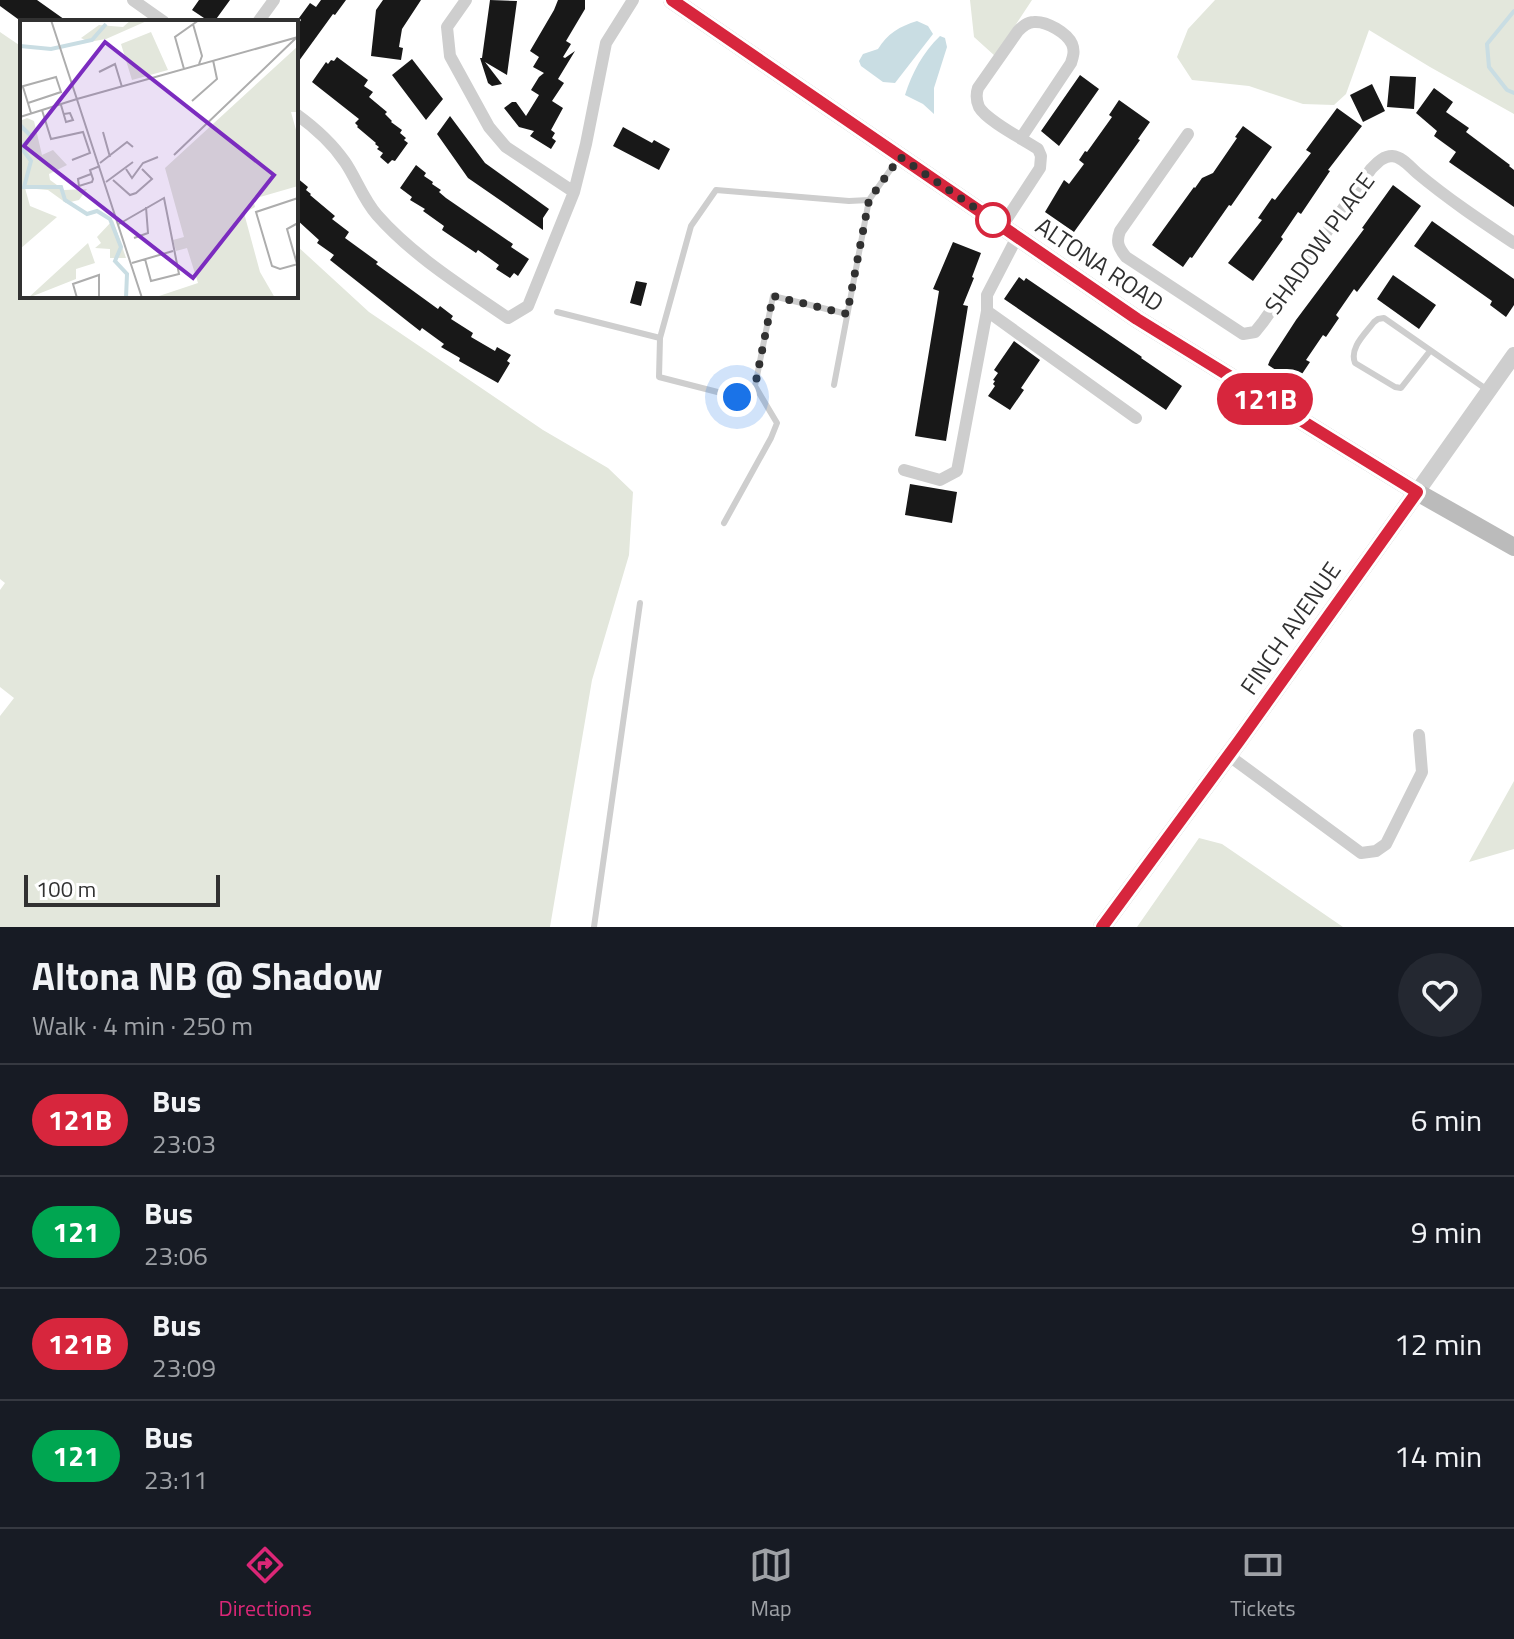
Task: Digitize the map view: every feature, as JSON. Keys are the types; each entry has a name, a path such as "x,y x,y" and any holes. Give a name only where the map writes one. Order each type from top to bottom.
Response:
{"main road":[{"name":"ALTONA ROAD","path":"672,0 1137,319 1417,492 1514,547"},
{"name":"FINCH AVENUE","path":"1102,927 1417,492"}],"street":[{"path":"133,0 161,20"},
{"path":"259,20 274,0"},
{"path":"466,0 447,27 450,56 475,104 506,147 574,192"},
{"path":"298,116 326,139 344,160 374,211 393,232 418,254 508,318 528,306 574,192 606,43 633,0"},
{"path":"904,470 940,480 957,471 987,311 987,295 1009,232 1041,161 1038,149 1021,138 986,115 976,97 978,88 1018,31 1025,24 1048,24 1064,34 1072,43 1074,53 1071,63 1021,138"},
{"name":"SHADOW PLACE","path":"1188,134 1120,231 1117,240 1119,248 1126,257 1243,334 1255,332 1263,322 1371,169 1383,158 1394,156 1405,161 1453,201 1514,243"},
{"path":"987,311 1136,418"},
{"name":"FINCH AVENUE","path":"1417,492 1514,355"},
{"path":"1228,755 1361,853 1376,851 1386,844 1422,772 1419,735"}],"lane":[{"path":"834,385 869,200 900,157"},
{"path":"755,386 737,397 659,377 660,338 691,226 716,190 869,200"},
{"path":"724,523 777,423 755,386 773,296 847,314"},
{"path":"557,312 660,338"},
{"path":"1430,351 1401,388 1355,363 1353,358 1353,351 1374,322 1384,318 1488,391"},
{"path":"594,927 640,603"}],"shaded area":[{"path":"970,0 1032,0 995,56 974,37"},
{"path":"1215,0 1514,0 1514,114 1369,30 1346,94 1334,105 1303,104 1249,86 1192,80 1177,57 1188,29"},
{"path":"917,21 928,26 933,34 895,83 883,82 861,66 859,61 863,54 878,49 894,31"},
{"path":"0,32 20,46 20,298 298,298 298,247 369,312 543,430 608,468 633,492 629,555 592,680 550,927 0,927 0,716 14,698 0,687 0,590 5,583 0,579"},
{"path":"940,36 945,38 947,47 934,88 934,114 905,95 919,63"},
{"path":"1514,781 1514,849 1469,862"},
{"path":"1199,838 1222,844 1343,927 1137,927"}],"building":[{"path":"0,0 37,0 65,20 20,21 0,6"},
{"path":"199,0 230,0 215,20 207,20 192,10"},
{"path":"321,0 346,0 298,62 299,18 310,3 316,7"},
{"path":"383,0 421,0 402,29 399,47 403,48 401,60 371,56 376,10"},
{"path":"490,0 517,1 507,75 485,62 502,84 492,86 488,83 480,58"},
{"path":"558,0 585,0 585,9 566,41 571,44 563,57 575,51 558,79 564,83 552,101 563,108 551,130 555,133 552,138 556,141 551,149 530,136 534,131 519,127 504,108 516,102 526,116 539,95 531,90 544,73 533,67 539,57 530,51"},
{"path":"337,57 368,80 364,86 373,92 369,97 402,130 400,133 408,143 395,161 388,164 380,157 383,153 377,149 376,143 357,127 355,123 359,119 312,82 326,62 328,64"},
{"path":"412,59 443,99 426,120 392,75"},
{"path":"1080,75 1099,89 1059,146 1041,131"},
{"path":"1390,76 1416,77 1414,109 1387,107"},
{"path":"1372,84 1385,111 1363,122 1350,95"},
{"path":"1434,88 1453,102 1446,112 1469,128 1466,132 1514,170 1514,207 1449,162 1456,152 1434,136 1437,131 1416,113"},
{"path":"1119,100 1150,122 1074,232 1045,212 1064,180 1069,184 1084,164 1079,160 1112,117 1109,115"},
{"path":"1337,108 1362,126 1328,170 1301,214 1298,212 1253,281 1228,263 1262,220 1258,218 1272,198 1275,200 1311,153 1306,150"},
{"path":"450,116 485,163 549,209 543,218 543,230 468,178 437,134"},
{"path":"1243,126 1272,147 1183,267 1152,245 1194,187 1202,178 1213,173"},
{"path":"623,127 670,149 659,170 613,146"},
{"path":"416,165 446,198 513,244 511,247 529,259 518,276 514,273 510,278 496,269 499,265 442,230 444,226 410,200 412,197 400,188"},
{"path":"298,179 308,187 306,190 310,195 335,216 332,219 349,232 345,238 378,262 376,264 438,309 440,306 453,316 451,319 473,333 471,337 495,351 497,347 511,355 507,361 510,363 498,383 459,361 460,358 441,347 444,344 422,328 420,331 330,260 334,255 317,243 319,240 298,221"},
{"path":"1393,185 1421,206 1357,292 1354,289 1336,315 1339,318 1306,360 1310,362 1296,383 1268,365 1270,360"},
{"path":"1432,221 1514,279 1514,305 1506,317 1490,305 1492,301 1414,246"},
{"path":"953,242 981,253 963,305 968,306 946,441 915,436 939,291 933,289"},
{"path":"1393,275 1436,305 1419,329 1377,299"},
{"path":"1019,277 1024,281 1026,278 1182,386 1166,410 1004,299"},
{"path":"636,281 647,283 641,306 630,303"},
{"path":"1014,341 1040,360 1010,410 988,396 995,386 993,380 998,373 994,370"},
{"path":"910,484 957,492 952,523 905,515"}],"waterway":[{"path":"1514,11 1487,44 1489,67 1507,90 1514,93"}],"bus line":[{"name":"121B","path":"672,0 1137,319 1417,492 1102,927"}],"route":[{"path":"737,397 755,386 773,296 847,314 869,200 900,157 1002,226 993,220"}]}
